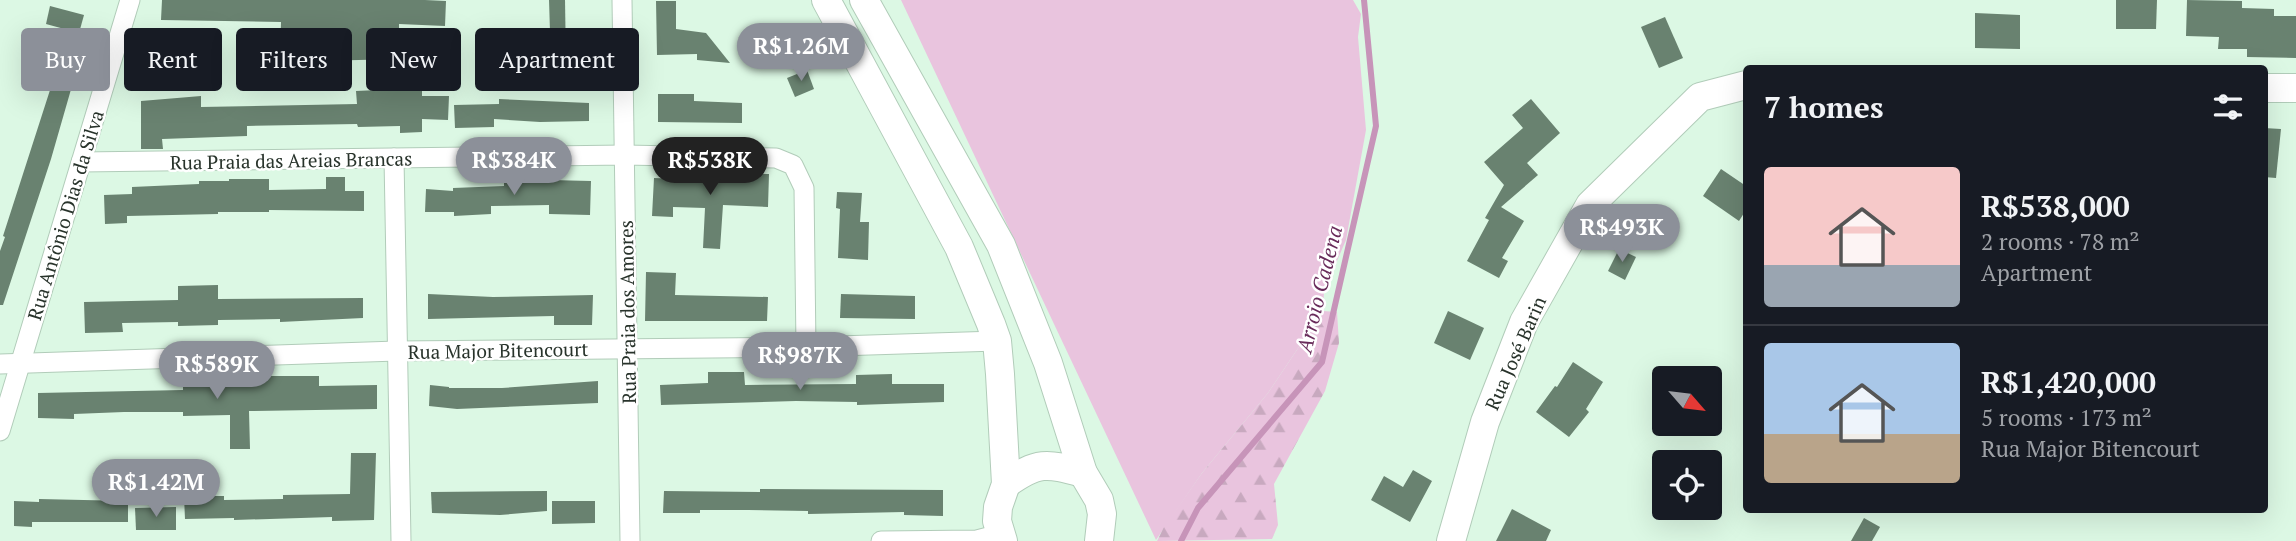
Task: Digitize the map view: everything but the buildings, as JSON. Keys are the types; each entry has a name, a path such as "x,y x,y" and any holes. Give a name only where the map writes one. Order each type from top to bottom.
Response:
{"main road":[{"path":"826,0 959,247 997,341 1006,484 998,507 1001,538"},
{"path":"864,0 1001,245 1048,363 1083,473 1099,500 1102,514 1099,541"},
{"name":"Rua José Barin","path":"1455,539 1485,422 1524,322 1590,205 1700,97 1743,86"},
{"path":"2268,88 2296,88"},
{"path":"1006,484 1033,468 1046,465 1083,473"}],"street":[{"name":"Rua Antônio Dias da Silva","path":"0,430 130,0"},
{"name":"Rua Praia dos Amores","path":"622,0 630,541"},
{"name":"Rua Praia das Areias Brancas","path":"81,162 625,155 776,158 793,165 804,188 806,347"},
{"path":"394,158 401,541"},
{"name":"Rua Major Bitencourt","path":"0,364 397,351 806,347 997,341"},
{"path":"881,541 1001,538"}],"green space":[{"path":"901,0 1353,0 1361,14 1358,37 1366,130 1346,240 1324,291 1323,311 1268,393 1202,473 1156,540"},
{"path":"1323,311 1337,312 1339,343 1325,391 1274,484 1278,525 1272,539 1157,541 1202,473 1268,393"}],"waterway":[{"name":"Arroio Cadena","path":"1181,541 1198,508 1322,362 1376,126 1364,0"}]}
